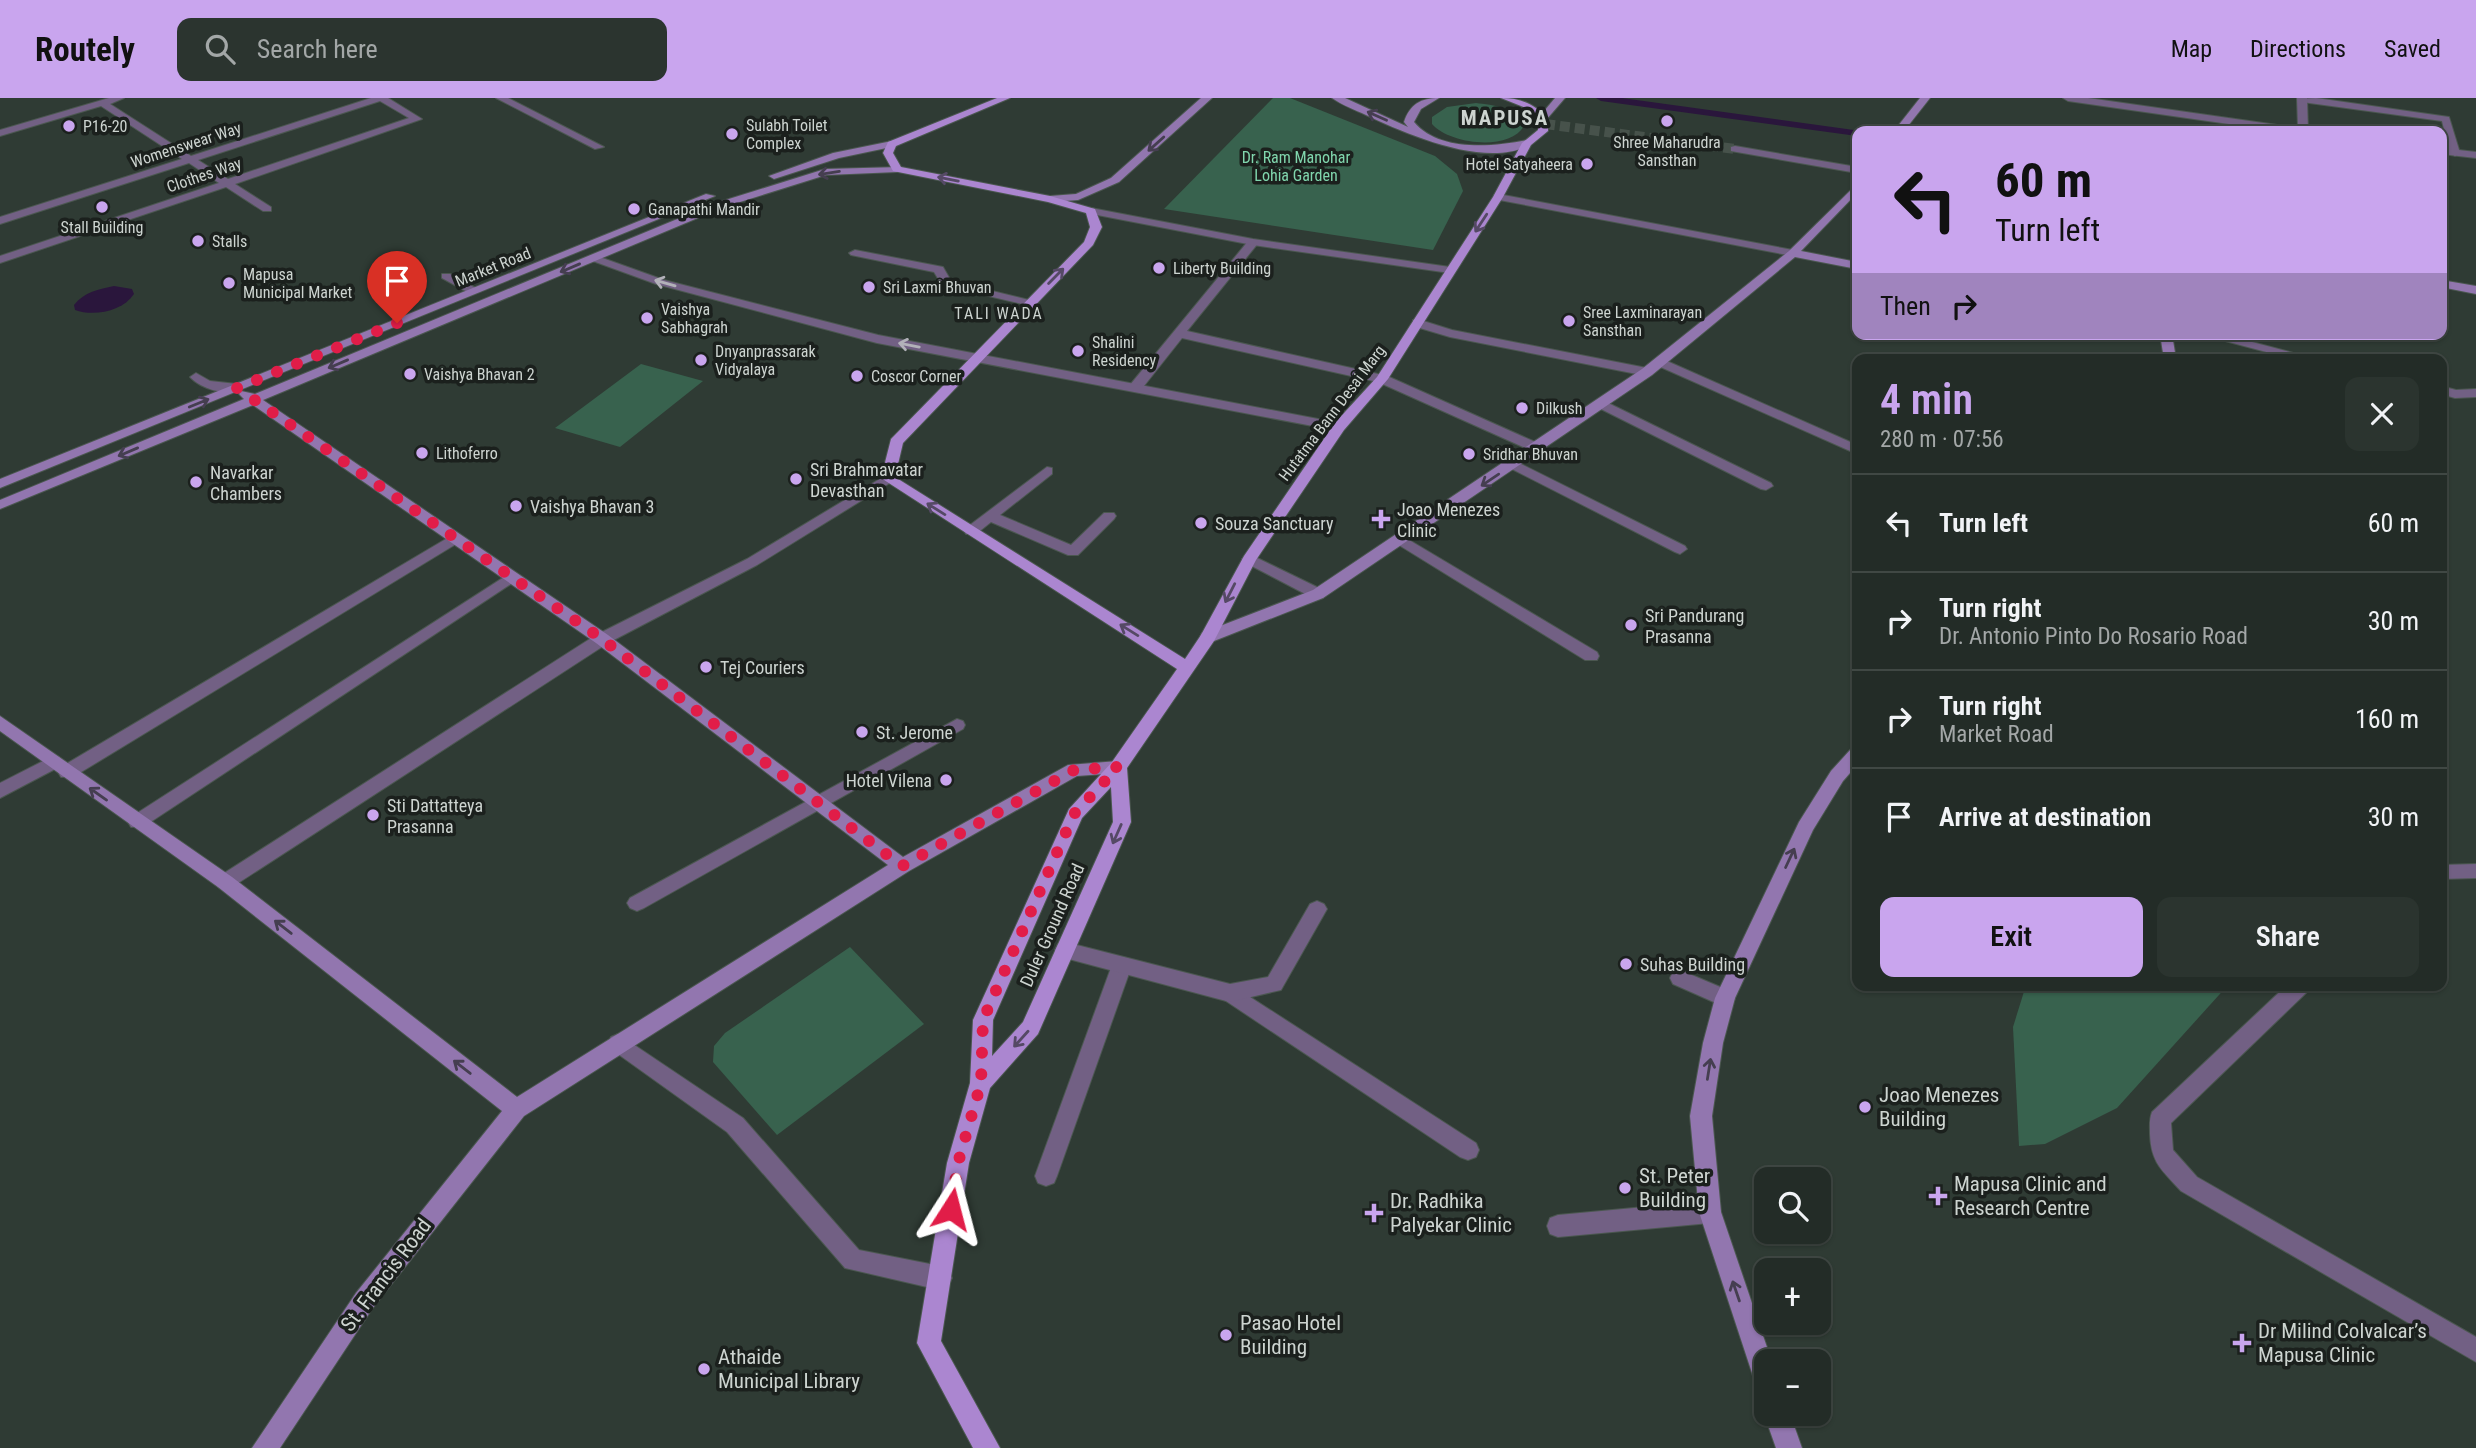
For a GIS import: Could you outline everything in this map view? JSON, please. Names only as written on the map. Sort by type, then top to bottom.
[{"type":"main road","name":"Market Road","points":[[892,144],[1005,98]]},
{"type":"main road","points":[[1506,98],[1529,106],[1543,118]]},
{"type":"main road","name":"Hutatma Bann Desai Marg","points":[[1186,667],[1208,637],[1248,558],[1339,427],[1382,379],[1498,197],[1527,143],[1543,131],[1543,118]]},
{"type":"main road","points":[[892,144],[888,153],[897,169],[1050,199],[1091,211],[1096,227],[1089,243],[896,442],[888,478],[1186,667]]},
{"type":"main road","name":"Duler Ground Road","points":[[985,1447],[929,1343],[958,1163],[981,1083],[983,1020],[1074,814],[1118,767],[1186,667]]},
{"type":"main road","name":"Duler Ground Road","points":[[981,1083],[1031,1028],[1122,822],[1118,767]]},
{"type":"street","points":[[0,133],[119,98]]},
{"type":"street","name":"Clothes Way","points":[[0,260],[417,119],[381,98]]},
{"type":"street","name":"Womenswear Way","points":[[0,221],[381,98]]},
{"type":"street","points":[[501,98],[599,147]]},
{"type":"street","points":[[1050,199],[1078,197],[1115,180],[1207,98]]},
{"type":"street","points":[[1337,98],[1436,142],[1461,149],[1489,150],[1527,143]]},
{"type":"street","points":[[1418,133],[1409,122],[1411,111],[1420,103],[1434,98]]},
{"type":"street","points":[[1543,118],[1560,98]]},
{"type":"street","points":[[2068,98],[2262,126]]},
{"type":"street","points":[[1902,126],[1919,99]]},
{"type":"street","points":[[2304,126],[2302,99],[2446,119],[2455,153]]},
{"type":"street","points":[[102,103],[267,209]]},
{"type":"street","name":"Market Road","points":[[0,484],[706,198],[837,155],[892,144]]},
{"type":"street","points":[[1735,149],[1852,169]]},
{"type":"street","points":[[2447,152],[2476,155]]},
{"type":"street","name":"Market Road","points":[[0,505],[720,205],[825,172],[897,169]]},
{"type":"street","points":[[1208,637],[1318,594],[1602,404],[1660,362],[1793,253],[1852,192]]},
{"type":"street","points":[[1498,197],[1852,265]]},
{"type":"street","points":[[1091,211],[1252,242],[1450,270]]},
{"type":"street","points":[[1135,388],[1178,332],[1215,292],[1252,242]]},
{"type":"street","points":[[855,253],[939,269],[946,283],[1031,302]]},
{"type":"street","points":[[594,258],[660,282],[808,322],[976,358],[1339,427]]},
{"type":"street","points":[[446,276],[475,291]]},
{"type":"street","points":[[2447,284],[2476,290]]},
{"type":"street","points":[[1417,323],[1450,333],[1647,372]]},
{"type":"street","points":[[1178,332],[1382,379],[1537,448]]},
{"type":"street","points":[[2230,340],[2289,354]]},
{"type":"street","points":[[1660,362],[1852,448]]},
{"type":"street","points":[[196,377],[206,384],[237,388],[602,639],[902,866]]},
{"type":"street","points":[[2447,392],[2476,393]]},
{"type":"street","points":[[1602,404],[1766,486]]},
{"type":"street","points":[[1513,464],[1680,549]]},
{"type":"street","points":[[971,531],[1047,471]]},
{"type":"street","points":[[225,882],[602,639],[752,562],[888,478]]},
{"type":"street","points":[[990,516],[1073,552],[1109,516]]},
{"type":"street","points":[[0,791],[60,767],[456,538]]},
{"type":"street","points":[[1399,539],[1591,656]]},
{"type":"street","points":[[1248,558],[1318,594]]},
{"type":"street","points":[[137,822],[512,578]]},
{"type":"street","points":[[0,722],[137,822],[225,882],[516,1109]]},
{"type":"street","points":[[637,903],[957,725]]},
{"type":"street","points":[[1756,1349],[1710,1212],[1701,1116],[1713,1043],[1725,998],[1805,827],[1852,759]]},
{"type":"street","name":"St. Francis Road","points":[[265,1448],[364,1301],[516,1109],[902,866],[1074,770],[1118,767]]},
{"type":"street","points":[[2447,872],[2476,871]]},
{"type":"street","points":[[1230,993],[1274,984],[1317,909]]},
{"type":"street","points":[[1065,950],[1230,993],[1468,1150]]},
{"type":"street","points":[[1046,1176],[1122,965]]},
{"type":"street","points":[[1680,978],[1725,998]]},
{"type":"street","points":[[2295,991],[2160,1119],[2162,1154],[2189,1184],[2476,1350]]},
{"type":"street","points":[[618,1044],[735,1125],[853,1260],[940,1278]]},
{"type":"street","points":[[1558,1226],[1710,1212]]},
{"type":"street","points":[[1781,1426],[1789,1448]]},
{"type":"green space","name":"Dr. Ram Manohar Lohia Garden","points":[[1273,98],[1290,98],[1435,156],[1457,174],[1463,191],[1433,250],[1164,209]]},
{"type":"green space","points":[[1476,103],[1511,111],[1524,126],[1506,139],[1479,142],[1451,136],[1432,124],[1432,117],[1447,107]]},
{"type":"green space","points":[[641,364],[703,381],[620,447],[555,428]]},
{"type":"green space","points":[[850,947],[924,1024],[777,1135],[713,1062],[714,1046],[725,1033]]},
{"type":"green space","points":[[2024,991],[2223,991],[2117,1108],[2045,1144],[2019,1146],[2013,1027]]},
{"type":"shaded area","points":[[114,286],[132,289],[134,294],[123,305],[107,311],[91,313],[75,310],[74,305],[82,297]]},
{"type":"waterway","points":[[1601,98],[1852,132]]},
{"type":"tunnel","points":[[1545,124],[1735,149]]},
{"type":"place","name":"Shree Maharudra Sansthan","points":[[1667,121]]},
{"type":"place","name":"P16-20","points":[[69,126]]},
{"type":"place","name":"Sulabh Toilet Complex","points":[[732,134]]},
{"type":"place","name":"Hotel Satyaheera","points":[[1587,164]]},
{"type":"place","name":"Stall Building","points":[[102,207]]},
{"type":"place","name":"Ganapathi Mandir","points":[[634,209]]},
{"type":"place","name":"Stalls","points":[[198,241]]},
{"type":"place","name":"Liberty Building","points":[[1159,268]]},
{"type":"place","name":"Mapusa Municipal Market","points":[[229,283]]},
{"type":"place","name":"Sri Laxmi Bhuvan","points":[[869,287]]},
{"type":"place","name":"Vaishya Sabhagrah","points":[[647,318]]},
{"type":"place","name":"Sree Laxminarayan Sansthan","points":[[1569,321]]},
{"type":"place","name":"Shalini Residency","points":[[1078,351]]},
{"type":"place","name":"Dnyanprassarak Vidyalaya","points":[[701,360]]},
{"type":"place","name":"Vaishya Bhavan 2","points":[[410,374]]},
{"type":"place","name":"Coscor Corner","points":[[857,376]]},
{"type":"place","name":"Dilkush","points":[[1522,408]]},
{"type":"place","name":"Lithoferro","points":[[422,453]]},
{"type":"place","name":"Sridhar Bhuvan","points":[[1469,454]]},
{"type":"place","name":"Sri Brahmavatar Devasthan","points":[[796,479]]},
{"type":"place","name":"Navarkar Chambers","points":[[196,482]]},
{"type":"place","name":"Vaishya Bhavan 3","points":[[516,506]]},
{"type":"place","name":"Joao Menezes Clinic","points":[[1381,519]]},
{"type":"place","name":"Souza Sanctuary","points":[[1201,523]]},
{"type":"place","name":"Sri Pandurang Prasanna","points":[[1631,625]]},
{"type":"place","name":"Tej Couriers","points":[[706,667]]},
{"type":"place","name":"St. Jerome","points":[[862,732]]},
{"type":"place","name":"Hotel Vilena","points":[[946,780]]},
{"type":"place","name":"Sti Dattatteya Prasanna","points":[[373,815]]},
{"type":"place","name":"Suhas Building","points":[[1626,964]]},
{"type":"place","name":"Joao Menezes Building","points":[[1865,1107]]},
{"type":"place","name":"St. Peter Building","points":[[1625,1188]]},
{"type":"place","name":"Mapusa Clinic and Research Centre","points":[[1938,1196]]},
{"type":"place","name":"Dr. Radhika Palyekar Clinic","points":[[1374,1213]]},
{"type":"place","name":"Pasao Hotel Building","points":[[1226,1335]]},
{"type":"place","name":"Dr Milind Colvalcar’s Mapusa Clinic","points":[[2242,1343]]},
{"type":"place","name":"Athaide Municipal Library","points":[[704,1369]]},
{"type":"district","name":"MAPUSA","points":[[1505,118]]},
{"type":"district","name":"TALI WADA","points":[[999,313]]},
{"type":"route","points":[[397,323],[237,388],[602,639],[902,866],[1074,770],[1118,767],[1074,814],[983,1020],[981,1083],[958,1163],[951,1209]]}]
